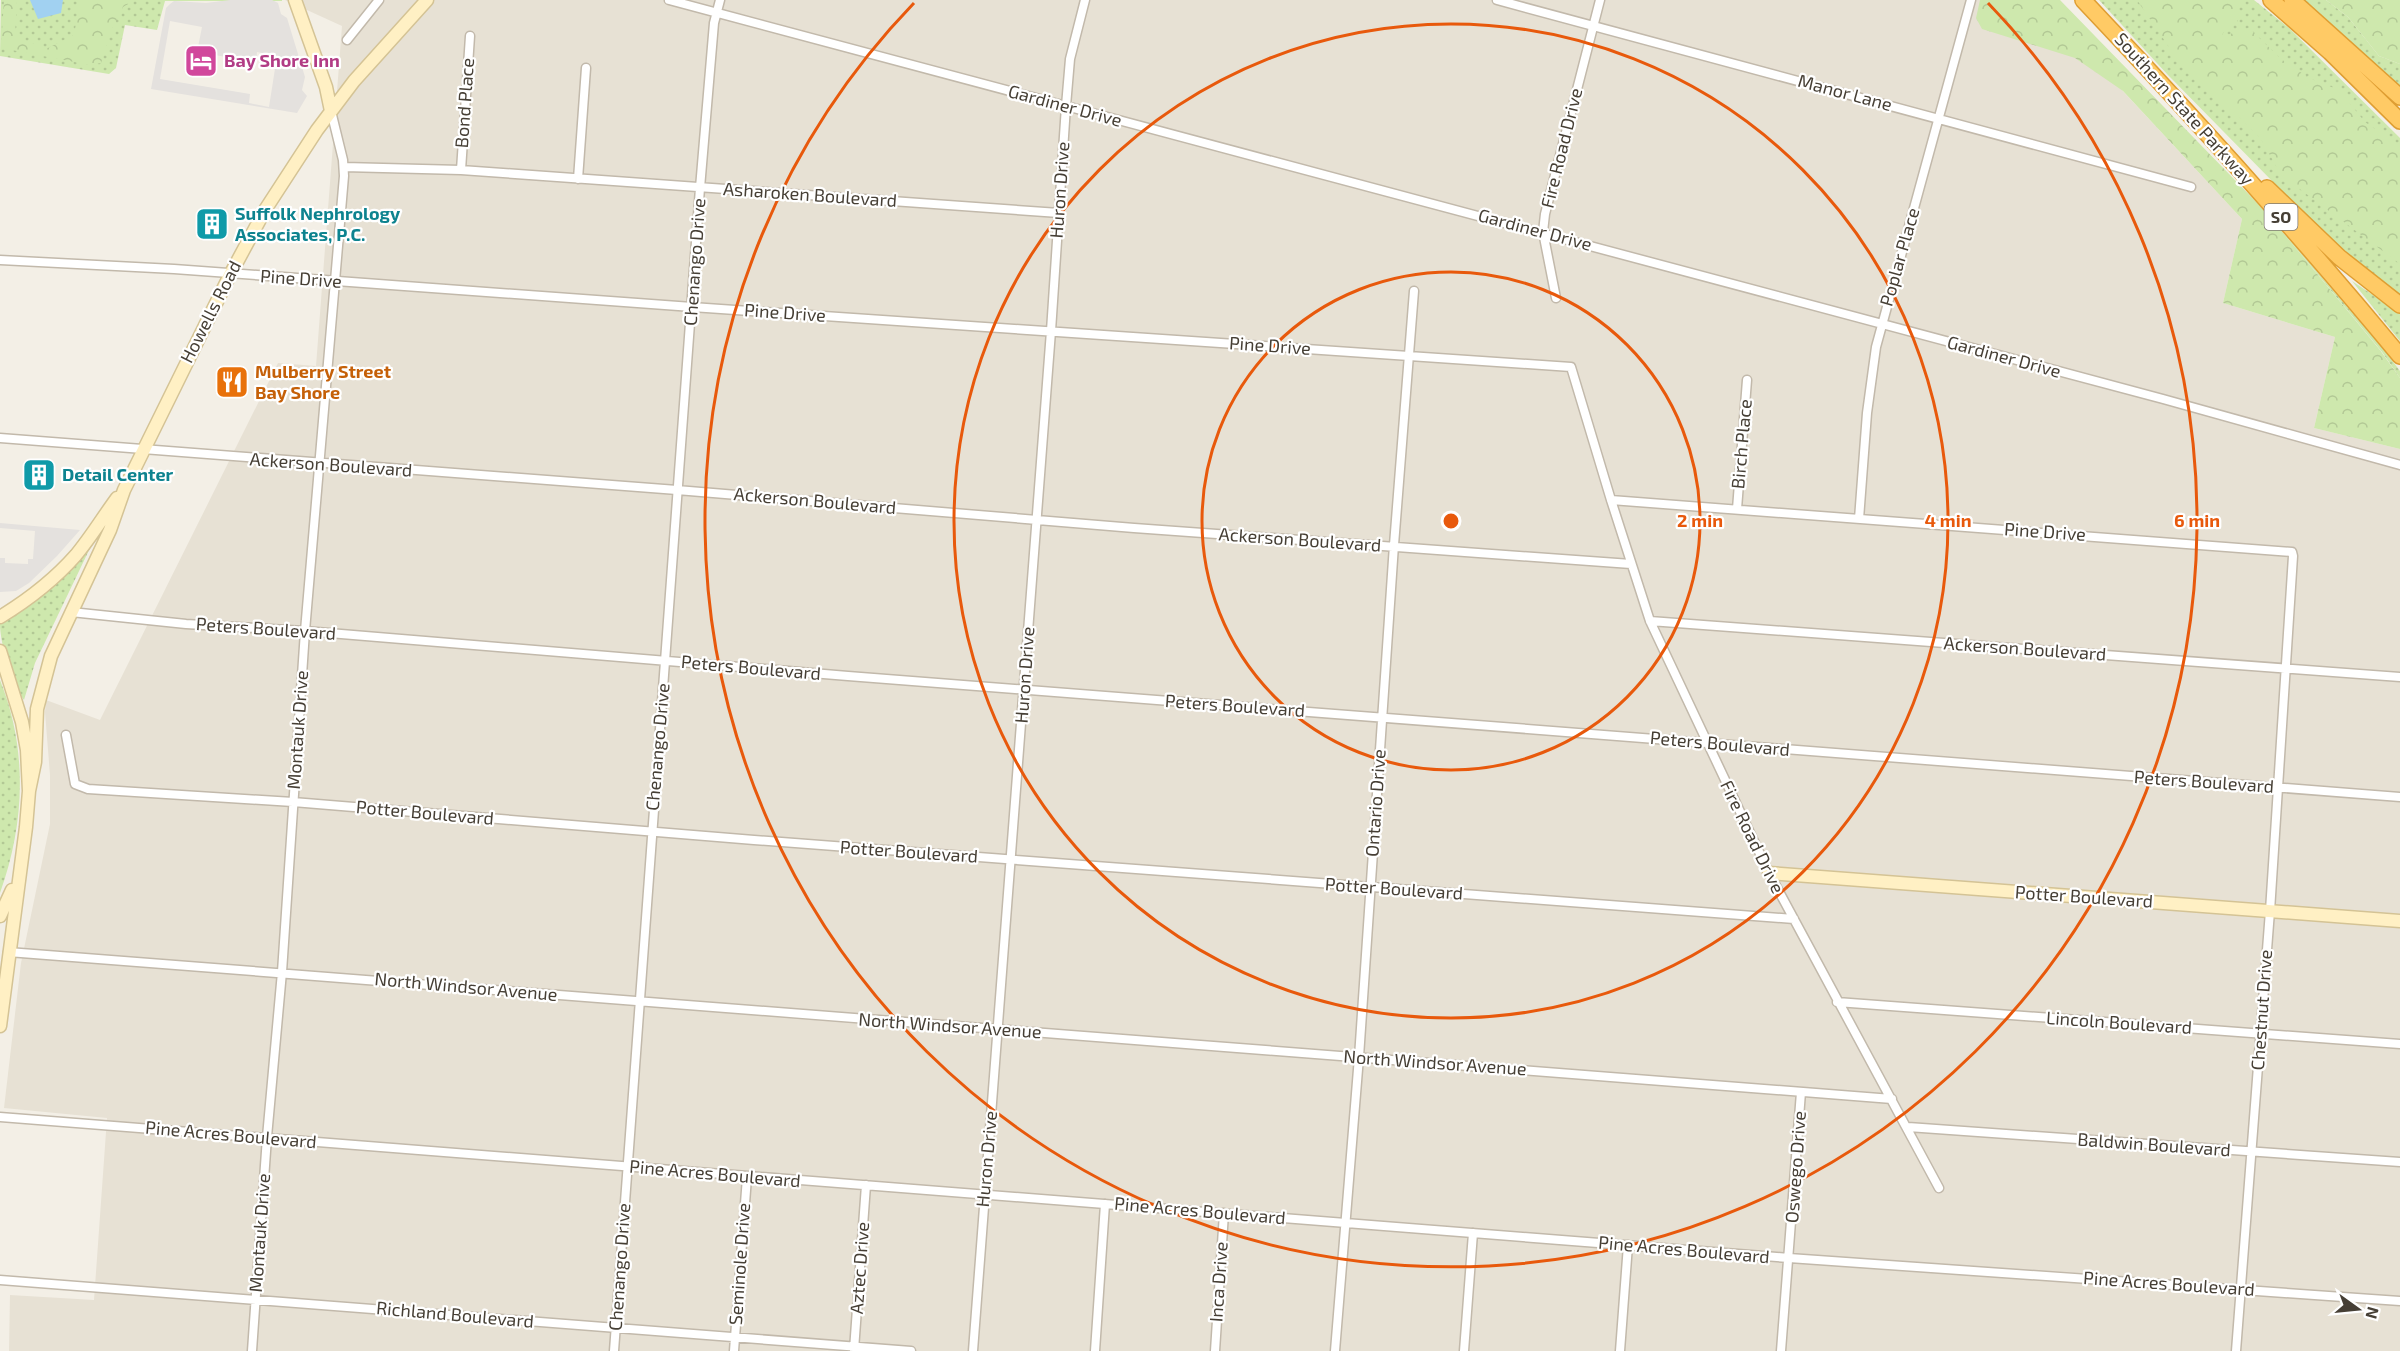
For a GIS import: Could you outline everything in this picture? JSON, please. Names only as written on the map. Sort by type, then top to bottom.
[{"type":"highway","name":"Southern State Parkway","points":[[2083,0],[2159,80],[2316,256],[2400,356]]},
{"type":"highway","points":[[2271,0],[2330,52],[2400,121]]},
{"type":"highway","points":[[2292,0],[2400,97]]},
{"type":"highway","points":[[2159,80],[2339,257],[2400,305]]},
{"type":"main road","points":[[295,0],[326,87],[331,111]]},
{"type":"main road","name":"Howells Road","points":[[29,791],[35,762],[35,726],[48,666],[110,530],[124,490],[230,274],[282,183],[331,111],[360,74],[427,0]]},
{"type":"main road","name":"Howells Road","points":[[0,617],[25,601],[64,567],[84,545],[124,490]]},
{"type":"main road","points":[[0,651],[4,673],[25,736],[29,791],[0,1026]]},
{"type":"main road","points":[[0,916],[20,867]]},
{"type":"main road","name":"Potter Boulevard","points":[[1769,873],[2400,921]]},
{"type":"street","points":[[347,40],[379,0]]},
{"type":"street","name":"Gardiner Drive","points":[[669,0],[1543,232],[2400,465]]},
{"type":"street","name":"Chenango Drive","points":[[614,1351],[700,188],[714,23],[720,0]]},
{"type":"street","name":"Huron Drive","points":[[973,1351],[983,1194],[1052,331],[1066,106],[1070,60],[1085,0]]},
{"type":"street","name":"Manor Lane","points":[[1497,0],[2191,187]]},
{"type":"street","name":"Fire Road Drive","points":[[1556,298],[1543,232],[1545,214],[1600,0]]},
{"type":"street","name":"Poplar Place","points":[[1858,519],[1867,413],[1881,325],[1971,0]]},
{"type":"street","name":"Bond Place","points":[[461,170],[470,36]]},
{"type":"street","points":[[578,179],[586,68]]},
{"type":"street","name":"Montauk Drive","points":[[252,1351],[267,1137],[282,972],[305,631],[344,167],[331,111]]},
{"type":"street","name":"Asharoken Boulevard","points":[[344,167],[461,170],[1059,213]]},
{"type":"street","name":"Pine Drive","points":[[0,260],[174,269],[1571,367]]},
{"type":"street","name":"Ontario Drive","points":[[1335,1351],[1359,1057],[1414,291]]},
{"type":"street","name":"Fire Road Drive","points":[[1571,367],[1650,621],[1769,873],[1939,1188]]},
{"type":"street","name":"Birch Place","points":[[1737,509],[1748,380]]},
{"type":"street","name":"Ackerson Boulevard","points":[[0,438],[1288,540],[1394,545],[1631,564]]},
{"type":"street","name":"Pine Drive","points":[[1611,500],[2290,552],[2293,556],[2286,668]]},
{"type":"street","name":"Peters Boulevard","points":[[71,612],[186,624],[305,631],[1024,690],[2400,797]]},
{"type":"street","name":"Ackerson Boulevard","points":[[1650,621],[2400,677]]},
{"type":"street","name":"Chestnut Drive","points":[[2236,1351],[2286,668]]},
{"type":"street","name":"Potter Boulevard","points":[[66,735],[75,784],[88,789],[293,802],[1794,919]]},
{"type":"street","name":"North Windsor Avenue","points":[[8,952],[1892,1099]]},
{"type":"street","name":"Lincoln Boulevard","points":[[1837,1002],[2400,1044]]},
{"type":"street","name":"Oswego Drive","points":[[1781,1351],[1801,1092]]},
{"type":"street","name":"Pine Acres Boulevard","points":[[0,1117],[1789,1258],[2400,1302]]},
{"type":"street","name":"Baldwin Boulevard","points":[[1908,1128],[2400,1162]]},
{"type":"street","name":"Seminole Drive","points":[[734,1351],[747,1177]]},
{"type":"street","name":"Aztec Drive","points":[[854,1349],[866,1185]]},
{"type":"street","points":[[1095,1351],[1105,1204]]},
{"type":"street","name":"Inca Drive","points":[[1215,1351],[1224,1213]]},
{"type":"street","points":[[1464,1351],[1473,1233]]},
{"type":"street","points":[[1620,1351],[1628,1245]]},
{"type":"street","name":"Richland Boulevard","points":[[0,1280],[735,1337],[854,1349],[911,1351]]},
{"type":"shaded area","points":[[230,0],[272,0],[278,3],[281,14],[287,18],[305,77],[302,90],[307,96],[297,113],[151,89],[166,8],[174,1],[206,3]],"holes":[[[170,21],[202,27],[197,52],[256,62],[257,52],[277,56],[269,107],[249,103],[250,94],[160,79]]]},
{"type":"shaded area","points":[[285,0],[2038,0],[2242,219],[2223,303],[2335,337],[2314,428],[2400,449],[2400,1351],[9,1351],[10,1295],[94,1300],[107,1118],[4,1108],[21,963],[50,824],[46,700],[100,720],[278,363],[316,366],[342,26]]},
{"type":"shaded area","points":[[0,523],[80,530],[29,583],[16,591],[0,592],[0,558],[5,558],[5,563],[28,564],[28,559],[33,559],[35,531],[0,528]]},
{"type":"green space","points":[[1,0],[282,1],[165,1],[157,30],[125,25],[116,68],[109,74],[0,56]]},
{"type":"green space","points":[[4,0],[17,0],[15,34],[25,41],[48,48],[74,35],[80,0],[135,0],[123,7],[112,29],[101,63],[90,65],[1,48]]},
{"type":"green space","points":[[1980,0],[2060,0],[2266,212],[2380,350],[2400,378],[2400,449],[2314,428],[2335,337],[2223,303],[2242,219],[2123,91],[2075,58],[1982,29],[1976,18]]},
{"type":"green space","points":[[2099,0],[2254,0],[2289,28],[2400,138],[2400,296],[2330,240],[2167,74]]},
{"type":"green space","points":[[2137,0],[2237,0],[2238,21],[2226,28],[2221,37],[2249,28],[2281,59],[2309,78],[2339,90],[2365,122],[2400,146],[2400,264],[2281,175],[2261,139],[2173,53]]},
{"type":"green space","points":[[2302,0],[2326,0],[2348,17],[2379,56],[2400,64],[2400,87]]},
{"type":"green space","points":[[2326,0],[2400,0],[2400,64],[2379,56],[2348,17]]},
{"type":"green space","points":[[2266,212],[2385,351],[2400,371],[2400,378],[2382,352]]},
{"type":"green space","points":[[2352,281],[2400,313],[2400,341]]},
{"type":"green space","points":[[91,546],[35,663],[24,700],[8,664],[0,624],[49,590]]},
{"type":"green space","points":[[0,680],[15,733],[20,786],[14,840],[0,893]]},
{"type":"water","points":[[30,0],[63,0],[61,13],[38,19]]},
{"type":"place","name":"Bay Shore Inn","points":[[201,61]]},
{"type":"place","name":"Suffolk Nephrology Associates, P.C.","points":[[212,224]]},
{"type":"place","name":"Mulberry Street Bay Shore","points":[[232,382]]},
{"type":"place","name":"Detail Center","points":[[39,475]]}]
